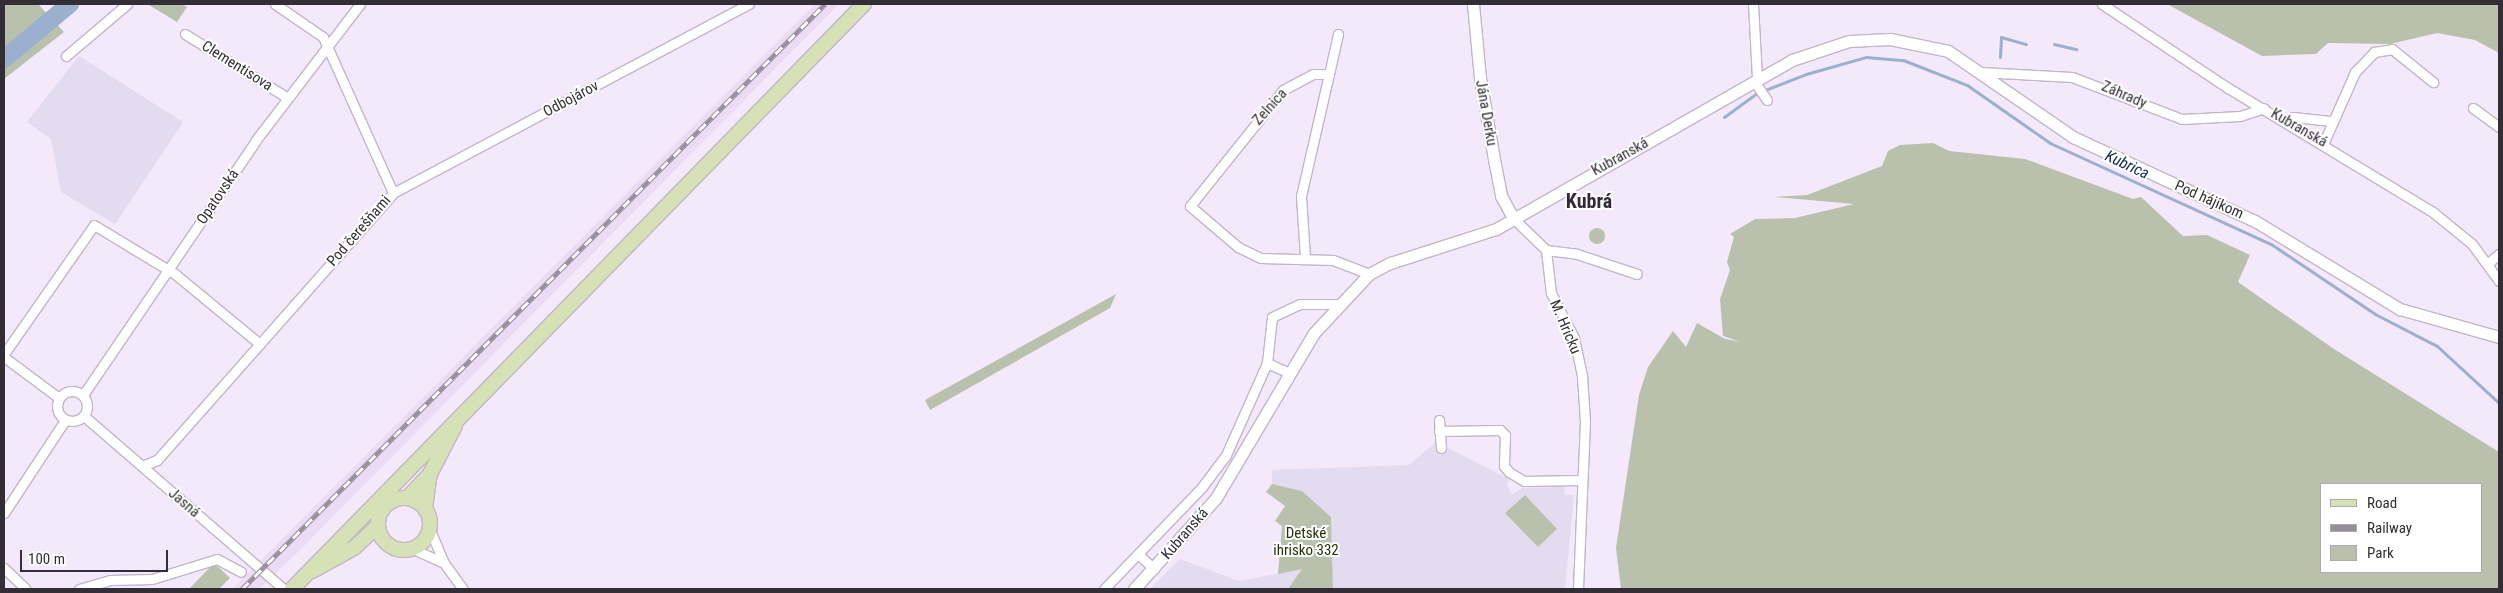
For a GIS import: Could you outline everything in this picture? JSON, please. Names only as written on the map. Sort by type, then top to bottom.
[{"type":"main road","points":[[291,588],[307,574],[864,4]]},
{"type":"main road","points":[[307,574],[354,548],[378,526],[386,506],[407,498],[430,474],[471,406]]},
{"type":"main road","points":[[354,548],[387,544],[413,549],[430,530],[425,508],[430,474]]},
{"type":"main road","points":[[407,498],[425,508]]},
{"type":"main road","points":[[378,526],[387,544]]},
{"type":"street","points":[[66,56],[127,4]]},
{"type":"street","name":"Pod čerešňami","points":[[142,466],[157,460],[393,193],[326,48],[323,37],[276,4]]},
{"type":"street","name":"Opatovská","points":[[83,395],[288,98],[360,4]]},
{"type":"street","name":"Odbojárov","points":[[393,193],[749,4]]},
{"type":"street","name":"Jána Derku","points":[[1473,4],[1480,78],[1494,159],[1501,196],[1513,218]]},
{"type":"street","points":[[1753,4],[1756,82],[1764,98]]},
{"type":"street","name":"Kubranská","points":[[2102,4],[2264,108],[2324,142],[2434,213],[2472,244],[2499,280]]},
{"type":"street","name":"Clementisova","points":[[185,34],[288,98]]},
{"type":"street","points":[[1305,258],[1301,196],[1338,34]]},
{"type":"street","name":"Pod hájikom","points":[[1756,82],[1824,47],[1870,39],[1934,45],[1982,72],[2087,145],[2255,221],[2400,309],[2499,336]]},
{"type":"street","points":[[2324,142],[2330,121],[2363,60],[2380,50],[2392,49],[2433,82]]},
{"type":"street","name":"Záhrady","points":[[1982,72],[2072,77],[2182,119],[2240,116],[2264,108]]},
{"type":"street","name":"Zelnica","points":[[1329,74],[1313,74],[1283,90],[1190,206],[1238,247],[1261,258],[1305,258],[1350,264],[1369,274]]},
{"type":"street","name":"Kubranská","points":[[1134,589],[1216,498],[1262,423],[1289,373],[1336,304],[1369,274],[1396,261],[1482,234],[1756,82]]},
{"type":"street","points":[[2473,108],[2499,127]]},
{"type":"street","points":[[2288,121],[2293,118],[2330,121]]},
{"type":"street","points":[[1513,218],[1546,250],[1577,254],[1637,274]]},
{"type":"street","points":[[59,398],[4,356],[94,225],[170,270],[260,344]]},
{"type":"street","name":"M. Hricku","points":[[1546,250],[1551,292],[1574,338],[1582,377],[1578,589]]},
{"type":"street","points":[[2487,264],[2499,254]]},
{"type":"street","name":"Kubranská","points":[[1104,589],[1202,487],[1226,455],[1246,415],[1267,363],[1269,322],[1276,313],[1300,304],[1336,304]]},
{"type":"street","points":[[1267,363],[1289,373]]},
{"type":"street","points":[[4,513],[65,420],[84,416],[88,408],[83,395],[70,391],[59,398]]},
{"type":"street","points":[[59,398],[58,413],[65,420]]},
{"type":"street","points":[[1246,415],[1262,423]]},
{"type":"street","name":"Jasná","points":[[84,416],[291,588]]},
{"type":"street","points":[[1438,420],[1441,448]]},
{"type":"street","points":[[1439,431],[1500,430],[1505,435],[1504,466],[1524,481],[1581,480]]},
{"type":"street","name":"Kubranská","points":[[1202,487],[1216,498]]},
{"type":"street","points":[[430,530],[444,563],[463,589]]},
{"type":"street","points":[[413,549],[444,563]]},
{"type":"street","name":"Kubranská","points":[[1138,554],[1154,569]]},
{"type":"street","points":[[79,589],[110,580],[152,579],[217,559],[241,572]]},
{"type":"street","points":[[4,568],[26,589]]},
{"type":"shaded area","points":[[815,4],[839,4],[298,552],[259,589],[232,589]]},
{"type":"shaded area","points":[[79,56],[183,122],[115,224],[61,192],[51,139],[27,122]]},
{"type":"shaded area","points":[[1436,442],[1509,479],[1507,486],[1512,494],[1522,488],[1565,487],[1564,494],[1574,495],[1565,589],[1150,589],[1180,559],[1239,581],[1333,563],[1331,517],[1302,491],[1272,484],[1272,470],[1409,465]]},
{"type":"green space","points":[[4,4],[38,4],[64,32],[4,79]]},
{"type":"green space","points":[[182,4],[187,7],[177,22],[149,5]]},
{"type":"green space","points":[[2167,4],[2499,4],[2499,53],[2475,40],[2437,33],[2390,44],[2328,43],[2316,54],[2262,56]]},
{"type":"green space","points":[[1933,143],[1949,151],[2025,159],[2133,199],[2141,197],[2183,236],[2207,235],[2250,255],[2238,282],[2334,349],[2499,452],[2499,589],[1621,589],[1616,548],[1639,395],[1648,367],[1673,331],[1686,347],[1697,323],[1725,339],[1741,342],[1723,336],[1720,299],[1730,270],[1727,262],[1734,237],[1730,234],[1755,219],[1795,218],[1854,204],[1774,197],[1807,195],[1882,166],[1888,151],[1900,145]]},
{"type":"green space","points":[[1594,228],[1600,228],[1605,233],[1603,242],[1594,244],[1589,239],[1589,233]]},
{"type":"green space","points":[[1116,294],[1110,308],[930,410],[925,400]]},
{"type":"green space","name":"Detské ihrisko 332","points":[[1272,484],[1302,491],[1331,517],[1333,589],[1288,589],[1302,569],[1278,574],[1282,526],[1275,521],[1285,506],[1266,492]]},
{"type":"green space","points":[[1525,495],[1557,529],[1538,547],[1505,513]]},
{"type":"green space","points":[[214,563],[230,578],[219,589],[189,589]]},
{"type":"waterway","points":[[4,59],[70,4]]},
{"type":"waterway","points":[[2000,57],[2001,37],[2026,44]]},
{"type":"waterway","points":[[2054,44],[2076,49]]},
{"type":"waterway","name":"Kubrica","points":[[1724,117],[1757,93],[1806,74],[1866,57],[1903,60],[1967,85],[2050,143],[2271,244],[2375,314],[2437,346],[2499,403]]},
{"type":"railway","points":[[242,589],[825,4]]},
{"type":"district","name":"Kubrá","points":[[1589,201]]}]
